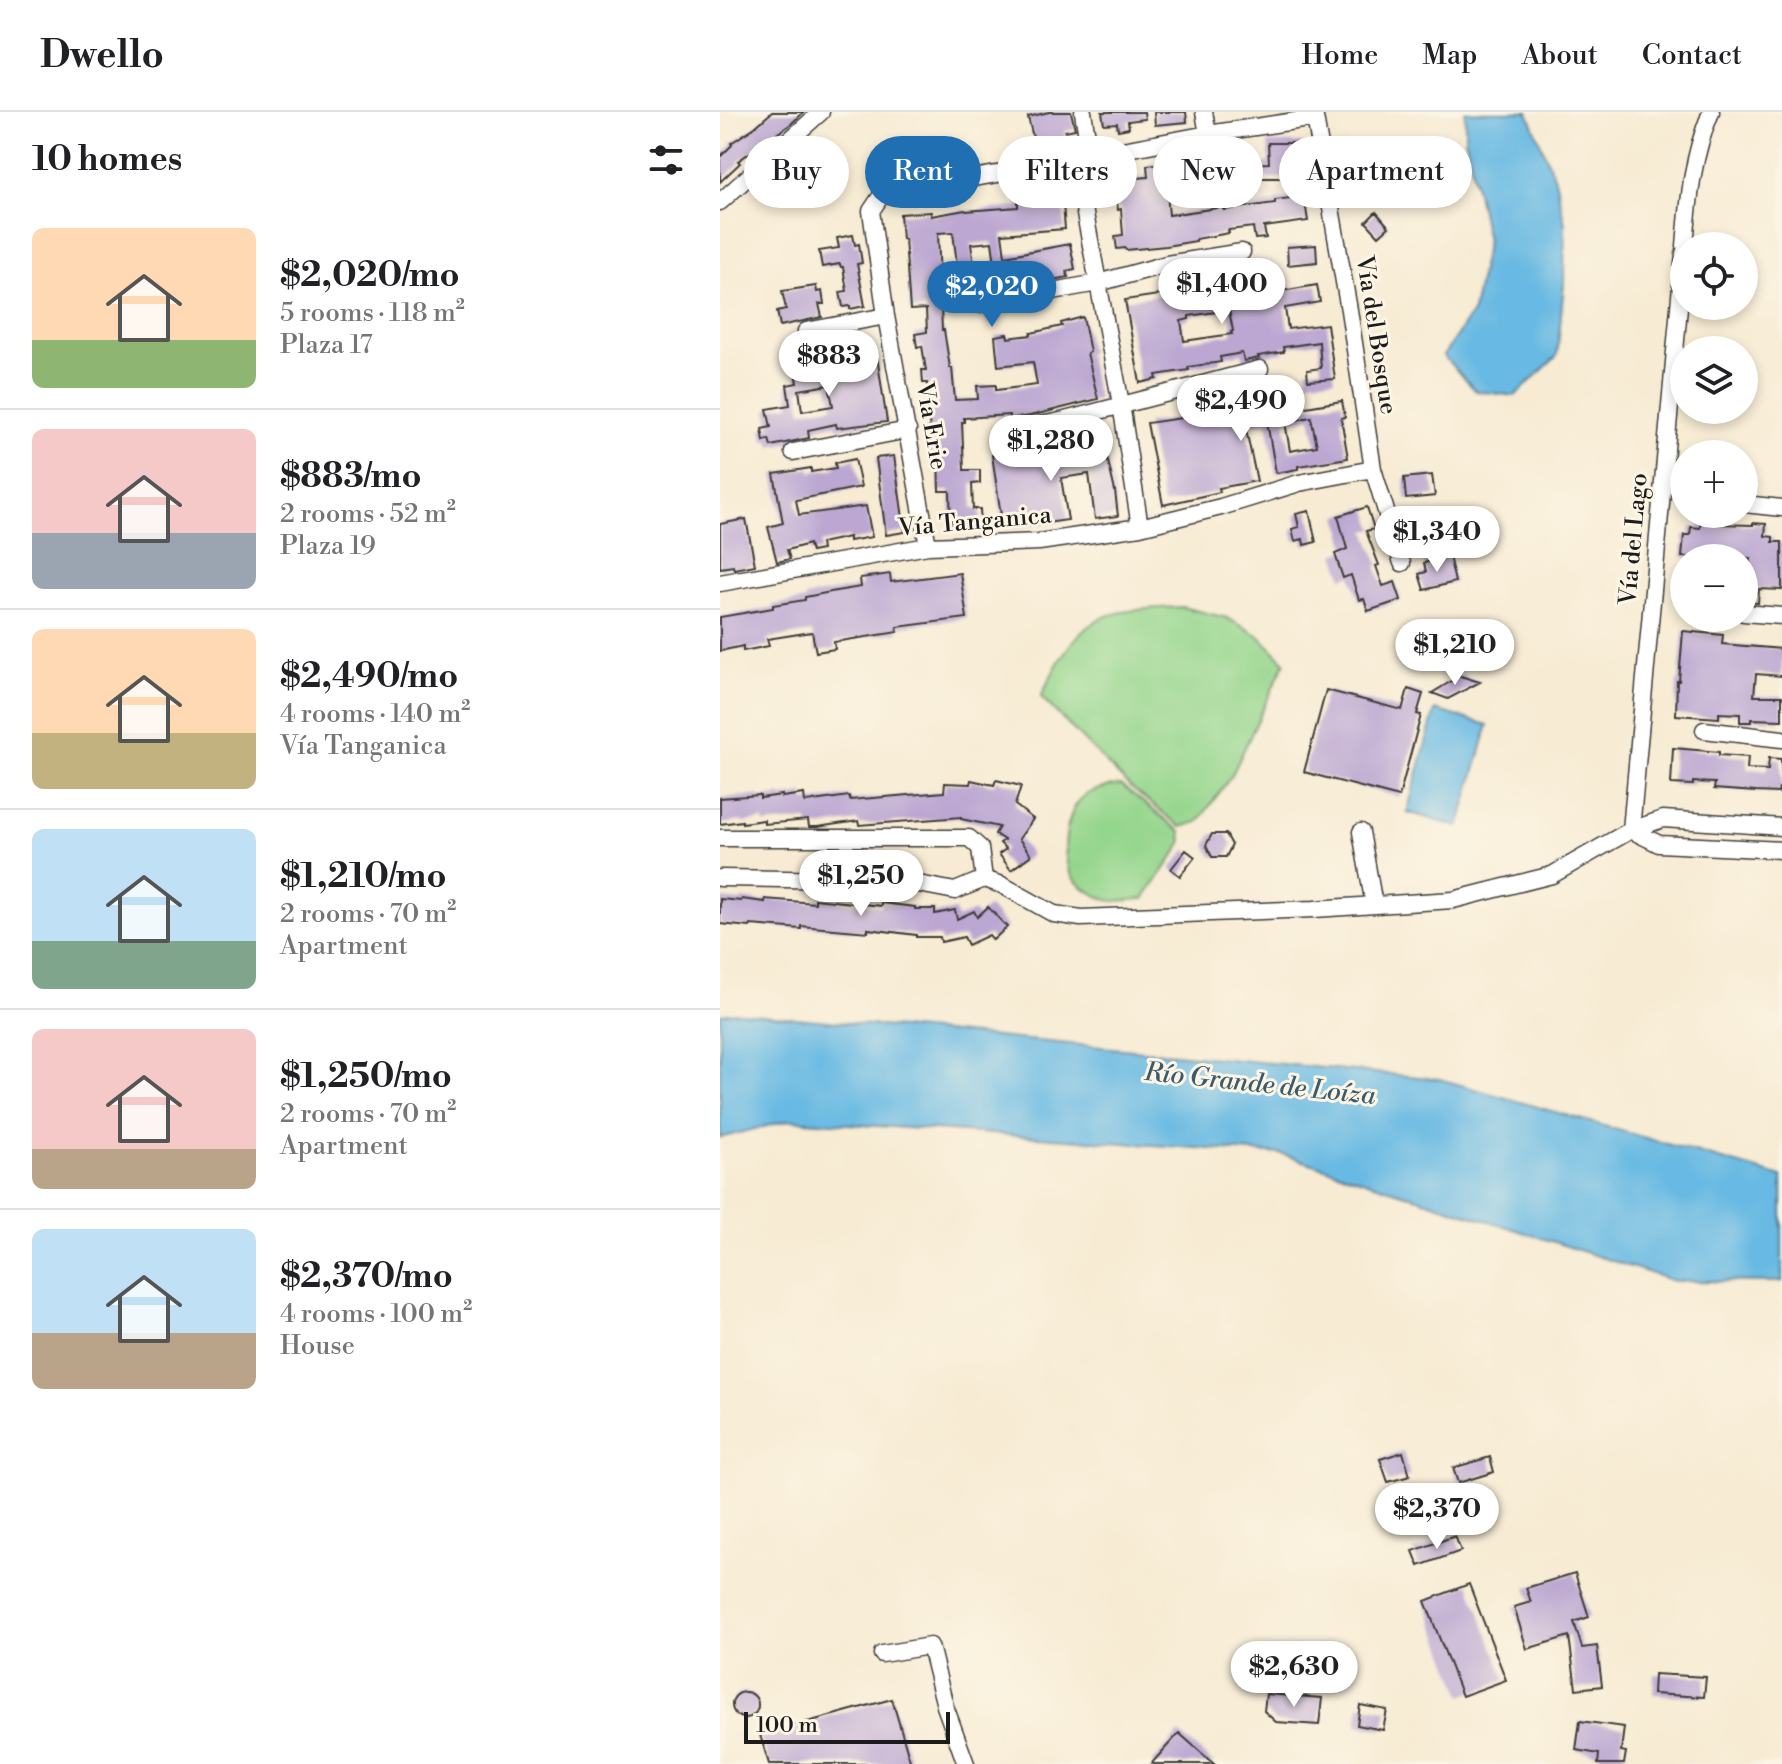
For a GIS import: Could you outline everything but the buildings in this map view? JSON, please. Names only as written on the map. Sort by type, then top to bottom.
[{"type":"street","points":[[720,202],[821,112]]},
{"type":"street","points":[[1082,136],[1083,112]]},
{"type":"street","points":[[1204,112],[1208,134]]},
{"type":"street","points":[[1686,232],[1691,179],[1700,137],[1711,112]]},
{"type":"street","name":"Vía Erie","points":[[1137,148],[1315,115]]},
{"type":"street","name":"Vía del Bosque","points":[[1315,115],[1373,469],[1402,563]]},
{"type":"street","name":"Vía Erie","points":[[928,546],[886,316],[871,211],[883,193],[997,173]]},
{"type":"street","points":[[1088,208],[1098,283],[1140,527]]},
{"type":"street","points":[[979,304],[1098,283],[1167,264],[1242,252]]},
{"type":"street","points":[[806,331],[886,316]]},
{"type":"street","name":"Vía del Lago","points":[[1631,830],[1678,320]]},
{"type":"street","points":[[1011,431],[1260,369]]},
{"type":"street","points":[[793,452],[908,430]]},
{"type":"street","name":"Vía Tanganica","points":[[720,583],[928,546],[1039,542],[1140,527],[1299,483],[1373,469]]},
{"type":"street","points":[[1758,505],[1782,508]]},
{"type":"street","points":[[1758,614],[1782,616]]},
{"type":"street","points":[[1704,730],[1782,739]]},
{"type":"street","points":[[720,878],[903,881],[955,891],[984,879],[1002,885],[1054,914],[1081,918],[1374,905],[1453,900],[1552,875],[1631,830],[1663,819],[1782,827]]},
{"type":"street","points":[[1631,830],[1659,844],[1782,850]]},
{"type":"street","points":[[1361,832],[1374,905]]},
{"type":"street","points":[[720,838],[969,838],[980,848],[984,879]]},
{"type":"street","points":[[882,1654],[930,1646],[945,1706],[966,1764]]},
{"type":"green space","points":[[1182,607],[1227,618],[1258,635],[1285,662],[1232,775],[1198,822],[1181,827],[1130,787],[1041,697],[1070,645],[1096,621],[1125,612]]},
{"type":"green space","points":[[1121,785],[1181,832],[1182,844],[1144,899],[1113,901],[1098,896],[1075,880],[1067,862],[1067,827],[1075,807],[1089,793]]},
{"type":"water","points":[[1465,112],[1528,112],[1555,179],[1565,224],[1564,284],[1557,356],[1515,396],[1476,391],[1443,356],[1473,311],[1487,240],[1472,170],[1472,136],[1465,136]]},
{"type":"water","points":[[1435,710],[1488,725],[1459,827],[1407,812]]},
{"type":"water","name":"Río Grande de Loíza","points":[[733,1012],[1440,1079],[1782,1177],[1782,1282],[1674,1281],[1282,1154],[790,1120],[720,1138],[720,1014]]}]
